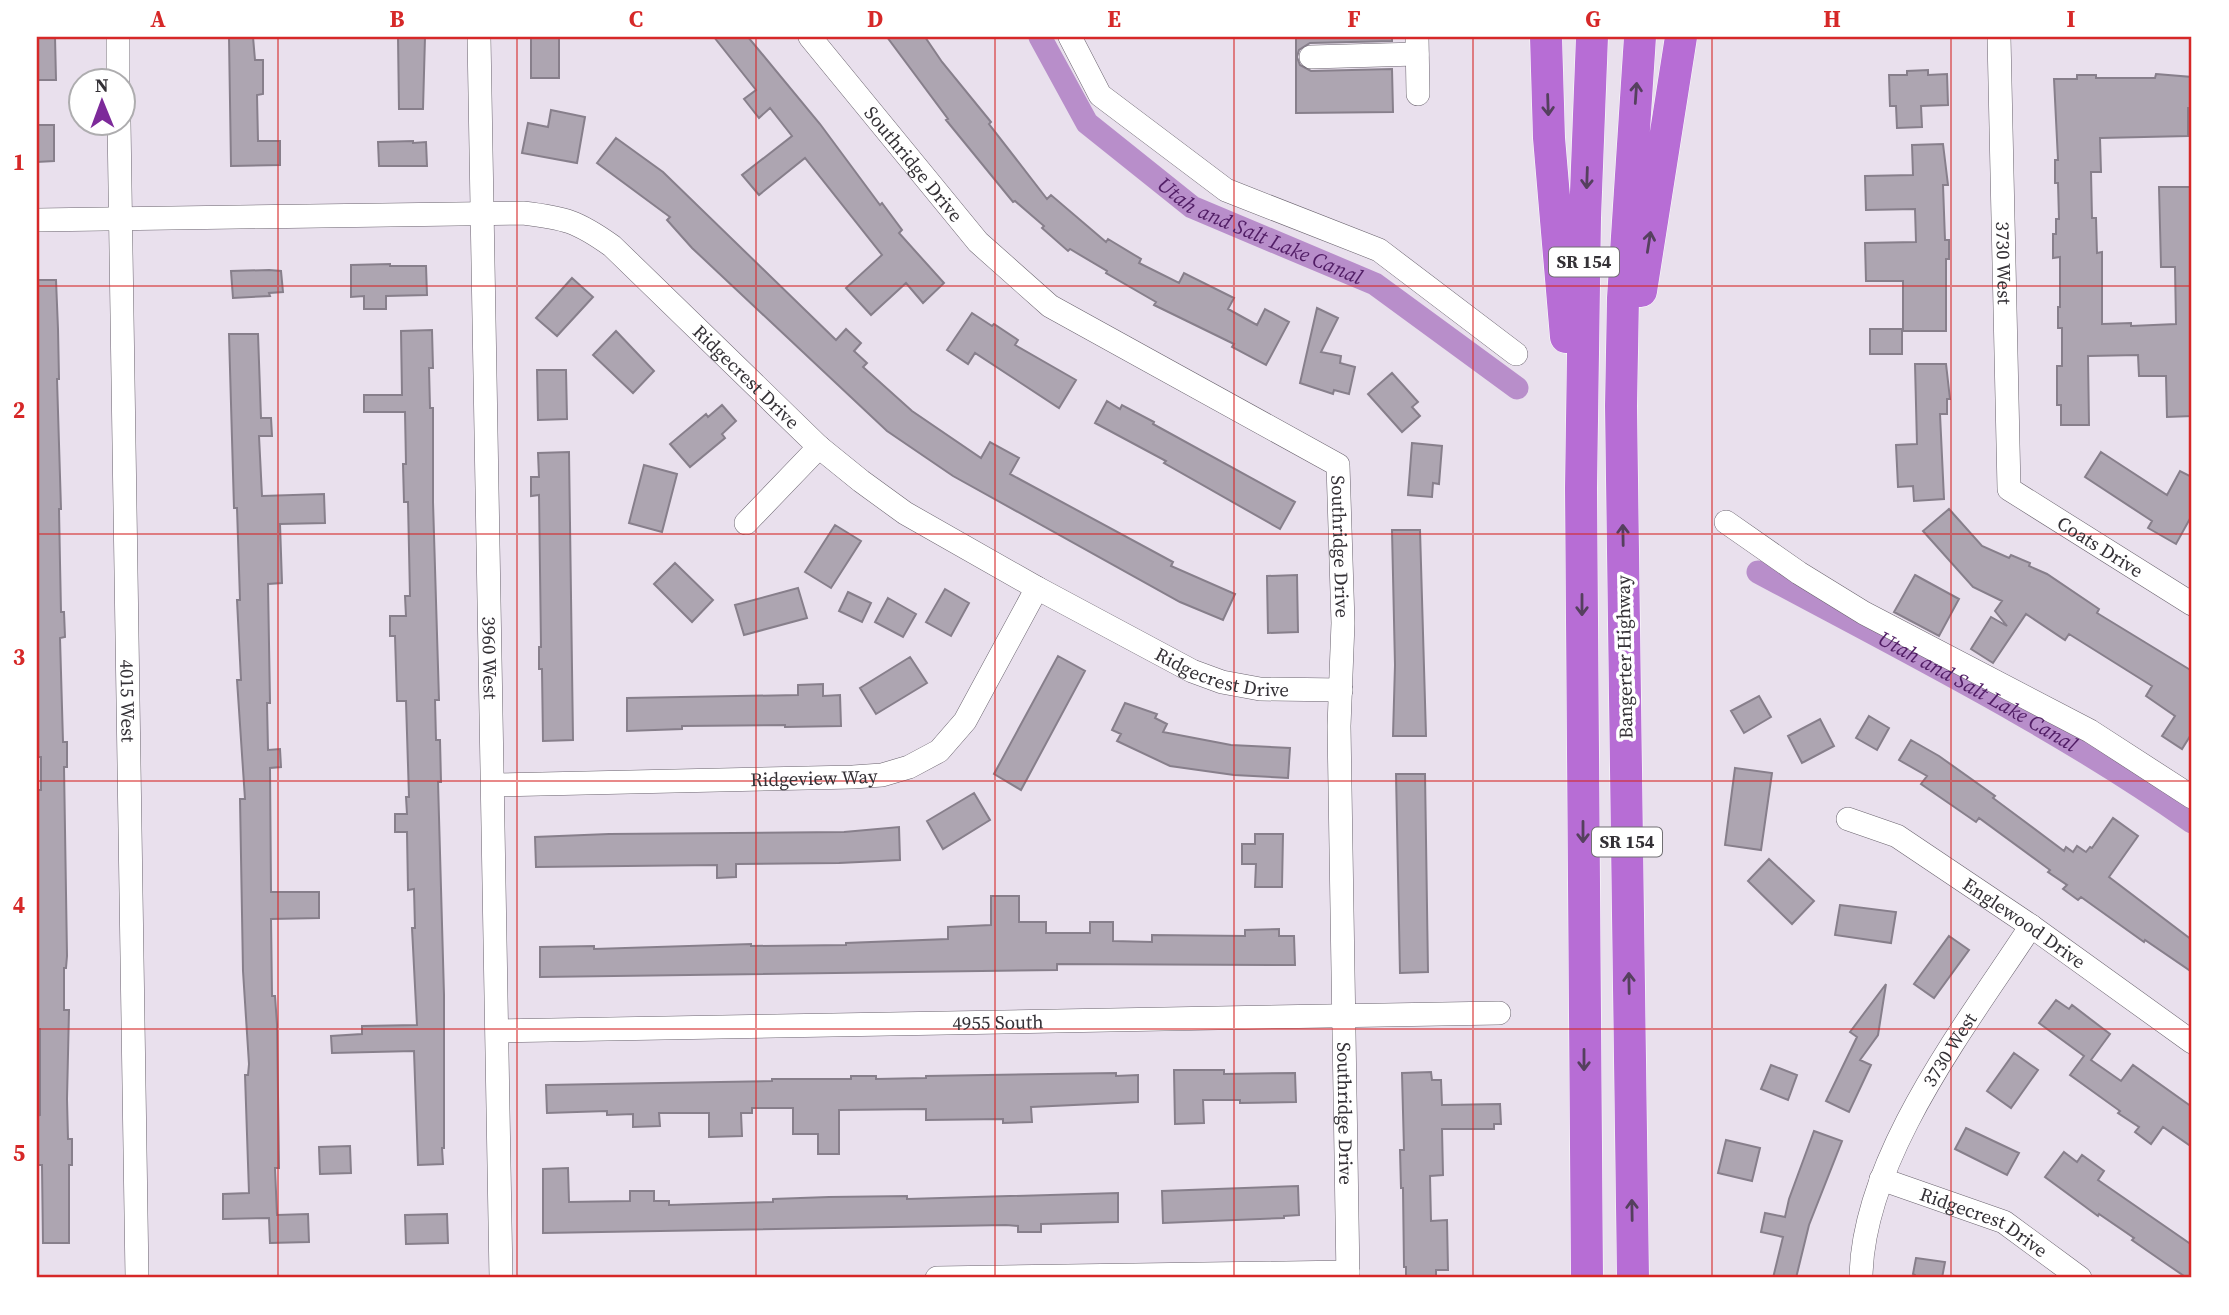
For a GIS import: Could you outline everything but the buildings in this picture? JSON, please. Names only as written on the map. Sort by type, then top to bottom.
[{"type":"highway","points":[[1546,37],[1555,224],[1581,488]]},
{"type":"highway","name":"SR 154","points":[[1587,1278],[1581,488],[1585,218],[1592,37]]},
{"type":"highway","name":"Bangerter Highway","points":[[1633,1278],[1621,406],[1623,298],[1640,37]]},
{"type":"highway","points":[[1621,406],[1681,37]]},
{"type":"street","points":[[118,37],[118,66]]},
{"type":"street","name":"3960 West","points":[[479,37],[501,1278]]},
{"type":"street","name":"Southridge Drive","points":[[810,37],[978,242],[1050,306],[1338,465],[1343,623],[1339,726],[1348,1275]]},
{"type":"street","points":[[1070,37],[1100,95],[1226,190],[1379,250],[1516,354]]},
{"type":"street","name":"3730 West","points":[[1999,37],[2009,489]]},
{"type":"street","points":[[1311,57],[1417,46],[1418,94]]},
{"type":"street","name":"4015 West","points":[[119,136],[137,1278]]},
{"type":"street","name":"Ridgecrest Drive","points":[[37,220],[523,213],[561,218],[588,229],[612,246],[819,447],[905,513],[1192,671],[1222,682],[1260,689],[1340,690]]},
{"type":"street","points":[[746,523],[819,447]]},
{"type":"street","name":"Coats Drive","points":[[2009,489],[2192,604]]},
{"type":"street","points":[[1726,522],[1799,573],[1864,612],[2090,732],[2192,797]]},
{"type":"street","name":"Ridgeview Way","points":[[494,785],[853,777],[883,775],[909,767],[939,751],[965,721],[1037,588]]},
{"type":"street","name":"Englewood Drive","points":[[1848,819],[1897,836],[2031,926],[2192,1042]]},
{"type":"street","name":"3730 West","points":[[1861,1278],[1868,1222],[1881,1179],[1923,1090],[2031,926]]},
{"type":"street","name":"4955 South","points":[[498,1031],[1499,1013]]},
{"type":"street","name":"Ridgecrest Drive","points":[[1881,1179],[2004,1222],[2080,1278]]},
{"type":"street","points":[[937,1278],[1348,1275]]},
{"type":"waterway","name":"Utah and Salt Lake Canal","points":[[1040,37],[1087,123],[1192,207],[1375,284],[1517,388]]},
{"type":"waterway","name":"Utah and Salt Lake Canal","points":[[1758,572],[2033,722],[2192,822]]}]
